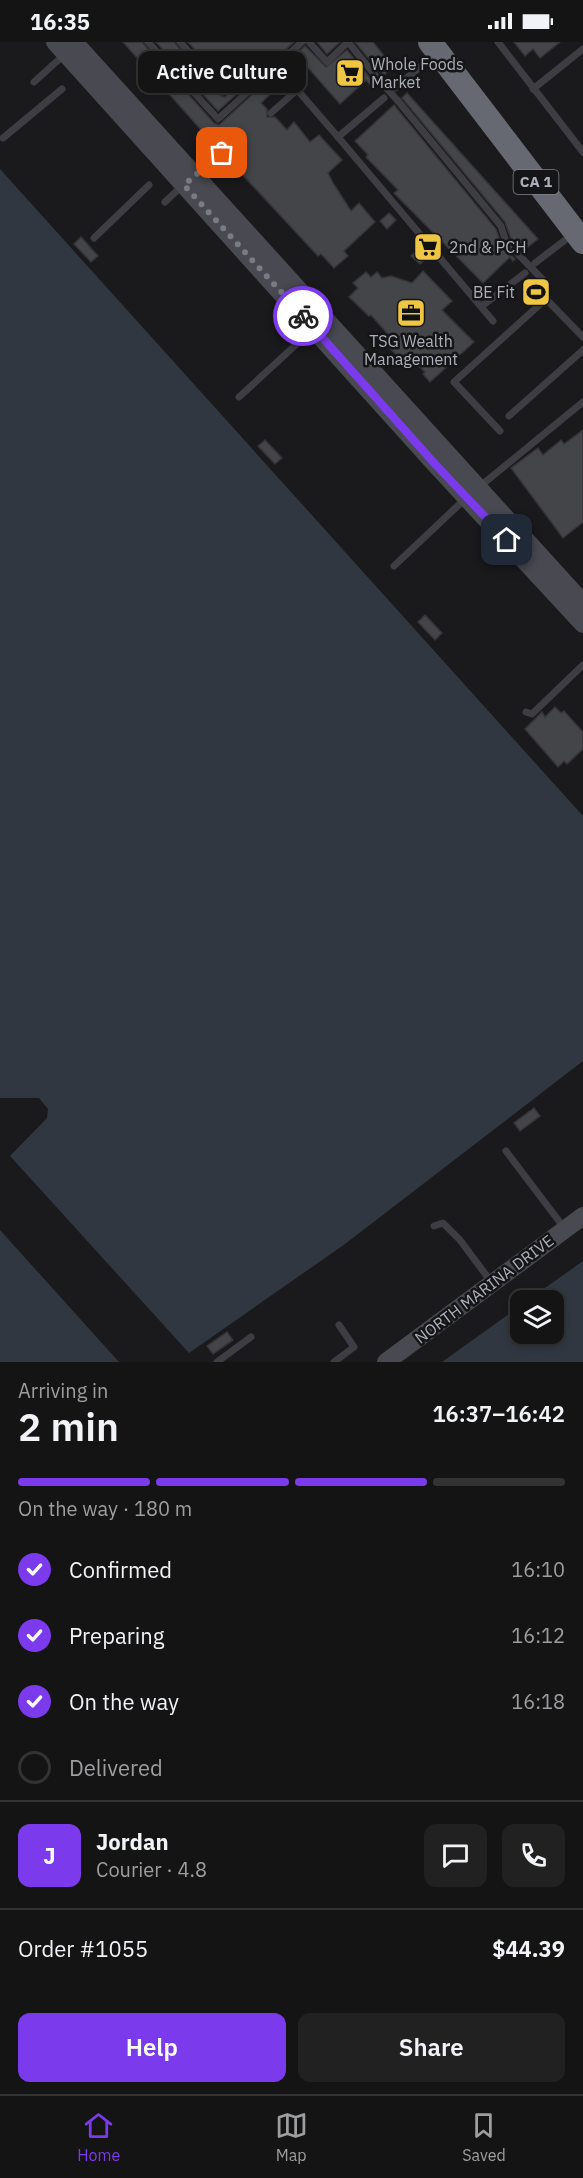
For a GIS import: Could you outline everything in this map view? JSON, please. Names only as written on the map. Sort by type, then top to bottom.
[{"type":"highway","name":"CA 1","points":[[434,47],[581,232]]},
{"type":"main road","points":[[68,46],[473,493],[583,624]]},
{"type":"main road","points":[[473,493],[583,603]]},
{"type":"main road","name":"NORTH MARINA DRIVE","points":[[386,1362],[583,1216]]},
{"type":"lane","points":[[148,42],[218,119],[302,42]]},
{"type":"lane","points":[[180,42],[224,91]]},
{"type":"lane","points":[[309,42],[327,62],[348,42],[501,226],[507,242],[543,280]]},
{"type":"lane","points":[[498,42],[583,152]]},
{"type":"lane","points":[[34,82],[68,46]]},
{"type":"lane","points":[[395,88],[434,47]]},
{"type":"lane","points":[[533,89],[583,49]]},
{"type":"lane","points":[[287,78],[493,321]]},
{"type":"lane","points":[[3,138],[62,90]]},
{"type":"lane","points":[[271,112],[297,90]]},
{"type":"lane","points":[[338,137],[384,98]]},
{"type":"lane","points":[[165,202],[222,153]]},
{"type":"lane","points":[[94,238],[149,185]]},
{"type":"lane","points":[[535,263],[581,232]]},
{"type":"lane","points":[[482,306],[525,273]]},
{"type":"lane","points":[[500,431],[454,382],[546,299],[583,337]]},
{"type":"lane","points":[[239,397],[319,323]]},
{"type":"lane","points":[[509,416],[583,350]]},
{"type":"lane","points":[[394,566],[473,493],[583,402]]},
{"type":"lane","points":[[526,712],[532,714],[583,665]]},
{"type":"lane","points":[[506,1151],[565,1229]]},
{"type":"lane","points":[[434,1226],[442,1223],[470,1253],[492,1284]]},
{"type":"lane","points":[[334,1362],[354,1347],[339,1325]]},
{"type":"lane","points":[[218,1362],[251,1337]]},
{"type":"shaded area","points":[[0,169],[583,816],[583,1061],[345,1244],[189,1353],[10,1156],[47,1118],[48,1109],[39,1098],[0,1098]]},
{"type":"shaded area","points":[[0,1230],[119,1362],[0,1362]]},
{"type":"shaded area","points":[[583,1261],[583,1362],[442,1362],[510,1313],[510,1344],[564,1344],[564,1290],[542,1290]]},
{"type":"building","points":[[123,42],[142,42],[214,123],[219,125],[305,46],[326,67],[347,50],[375,84],[372,87],[366,80],[340,104],[304,63],[292,75],[283,74],[283,82],[261,103],[267,109],[267,117],[275,117],[287,130],[294,122],[310,142],[319,135],[342,160],[328,173],[333,183],[351,211],[359,203],[375,222],[344,251],[348,256],[334,268],[321,254],[318,256],[226,157],[226,149],[218,149]]},
{"type":"building","points":[[156,42],[174,42],[220,95],[225,97],[229,93],[229,88],[188,42],[294,42],[218,111]]},
{"type":"building","points":[[317,42],[340,42],[327,54]]},
{"type":"building","points":[[355,42],[373,42],[393,67],[383,76]]},
{"type":"building","points":[[514,42],[560,42],[540,58],[533,49],[525,56]]},
{"type":"building","points":[[407,93],[538,239],[523,251],[511,239],[505,222],[402,98]]},
{"type":"building","points":[[394,105],[496,229],[502,246],[515,259],[513,261],[510,257],[483,283],[394,193],[398,190],[366,157],[368,155],[355,141]]},
{"type":"building","points":[[389,213],[396,220],[387,229],[380,221]]},
{"type":"building","points":[[81,237],[98,256],[91,262],[74,244]]},
{"type":"building","points":[[419,247],[428,256],[420,264],[411,256]]},
{"type":"building","points":[[423,271],[452,301],[442,310],[474,342],[430,382],[423,374],[425,372],[408,356],[402,361],[387,345],[393,340],[371,315],[369,316],[349,297],[358,288],[353,283],[366,272],[371,277],[377,272],[382,278],[391,276],[412,283]]},
{"type":"building","points":[[583,430],[583,522],[563,538],[511,468],[538,448],[543,455],[561,440],[564,444]]},
{"type":"building","points":[[265,440],[282,458],[275,464],[258,446]]},
{"type":"building","points":[[425,615],[442,633],[435,640],[418,622]]},
{"type":"building","points":[[555,707],[561,713],[564,711],[583,732],[583,749],[567,764],[564,761],[558,767],[525,729],[542,712],[545,717]]},
{"type":"building","points":[[534,1108],[540,1116],[520,1131],[514,1123]]},
{"type":"building","points":[[227,1332],[233,1340],[213,1354],[207,1346]]},
{"type":"way so far","points":[[222,153],[184,185],[303,316]]},
{"type":"place","name":"Whole Foods Market","points":[[350,73]]},
{"type":"place","name":"Active Culture","points":[[222,153]]},
{"type":"place","name":"2nd & PCH","points":[[428,247]]},
{"type":"place","name":"BE Fit","points":[[536,292]]},
{"type":"place","name":"TSG Wealth Management","points":[[411,313]]},
{"type":"route","points":[[303,316],[435,464],[507,540]]}]
